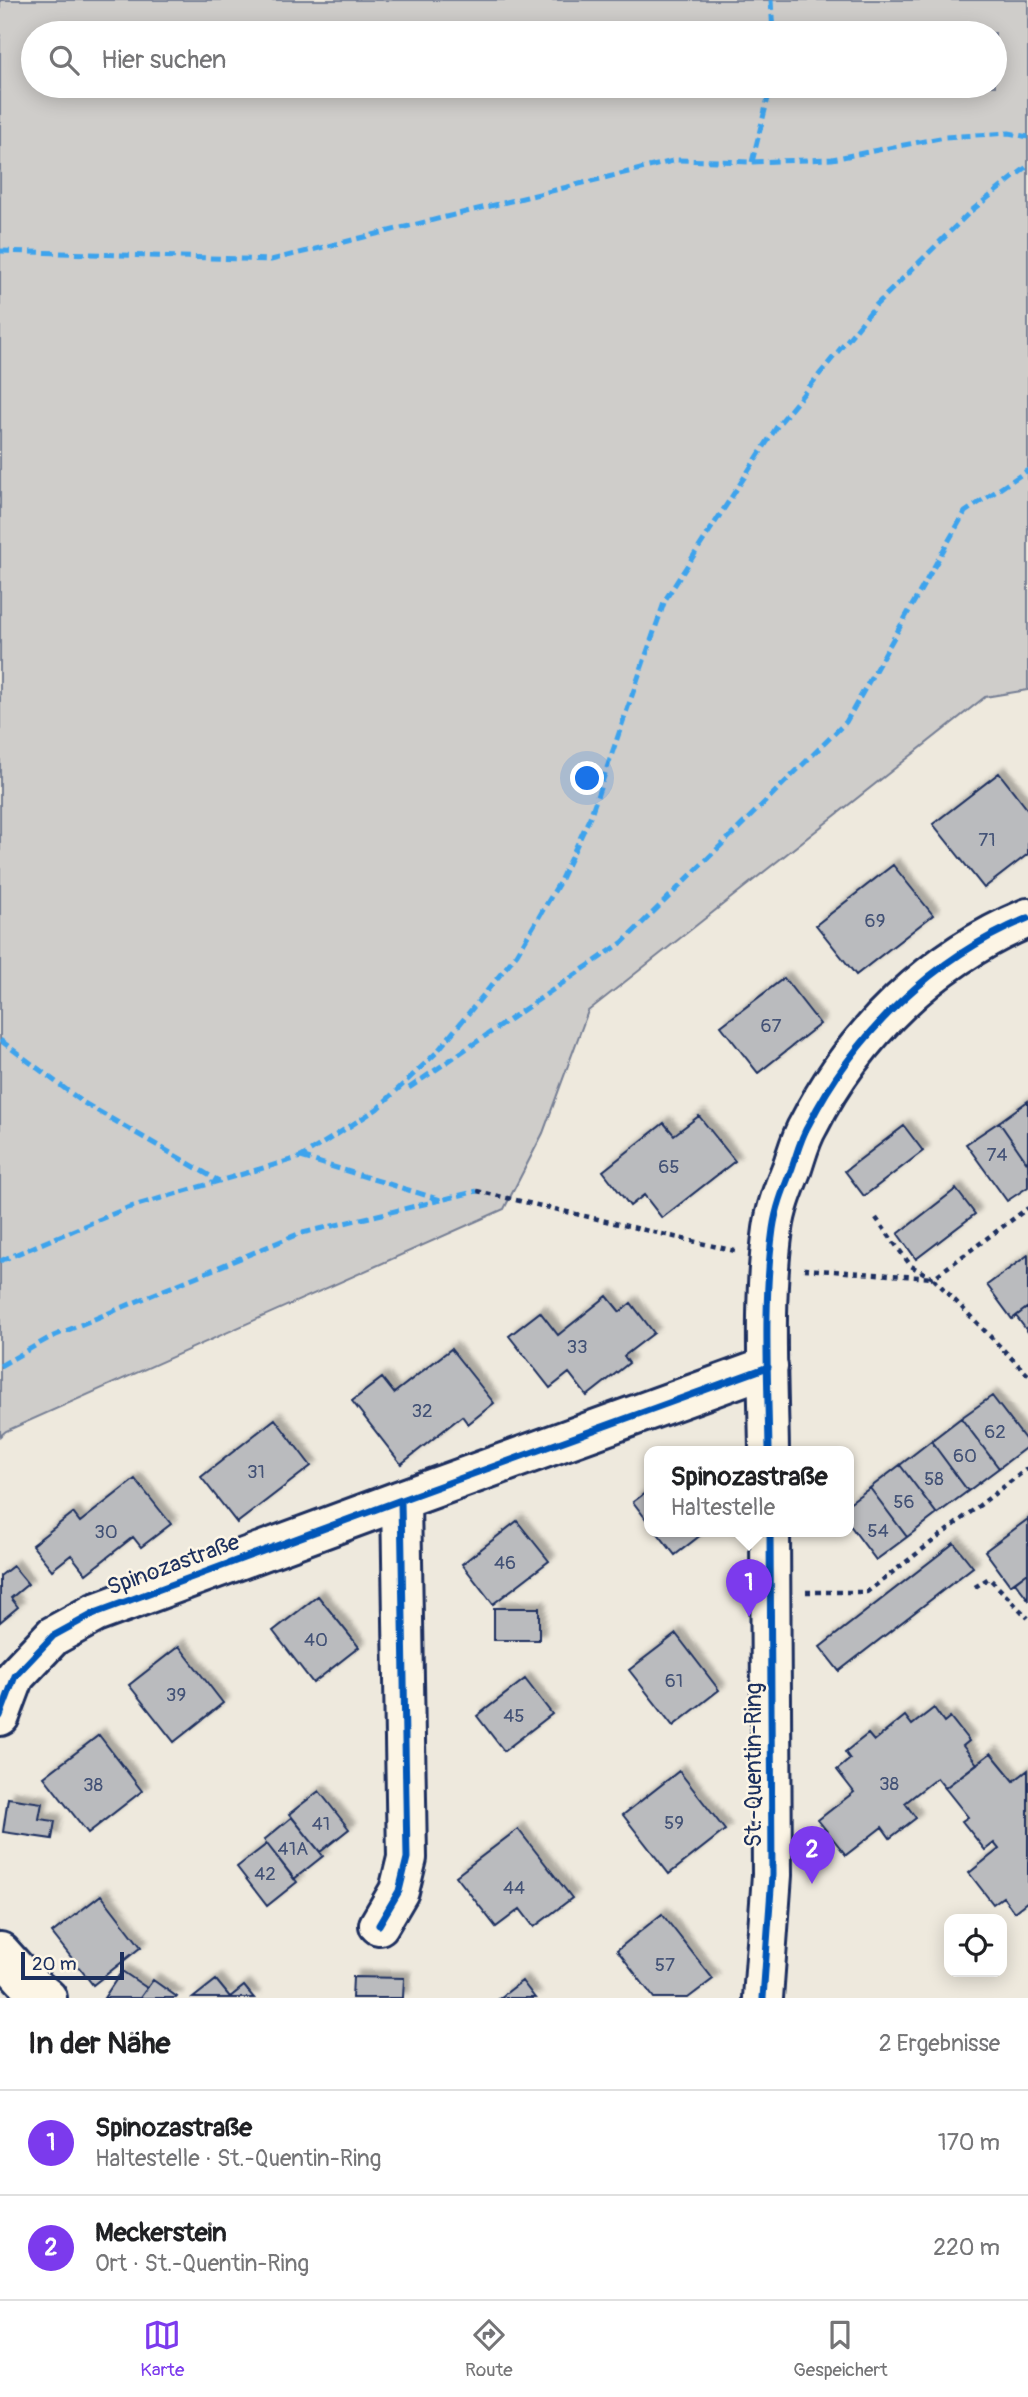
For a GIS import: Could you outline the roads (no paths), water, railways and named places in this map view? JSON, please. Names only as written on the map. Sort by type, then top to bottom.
[{"type":"street","points":[[769,1446],[769,1266],[773,1227],[777,1208],[807,1125],[835,1078],[870,1034],[913,989],[956,956],[1028,918]]},
{"type":"street","name":"Spinozastraße","points":[[0,1717],[15,1675],[53,1636],[85,1619],[401,1500],[768,1367]]},
{"type":"street","points":[[379,1925],[399,1891],[407,1858],[401,1500]]},
{"type":"street","name":"St.-Quentin-Ring","points":[[763,1998],[772,1875],[770,1537]]},
{"type":"street","points":[[0,1952],[26,1981],[47,1998]]},
{"type":"place","name":"Spinozastraße","points":[[749,1617]]},
{"type":"place","name":"Meckerstein","points":[[812,1884]]}]
